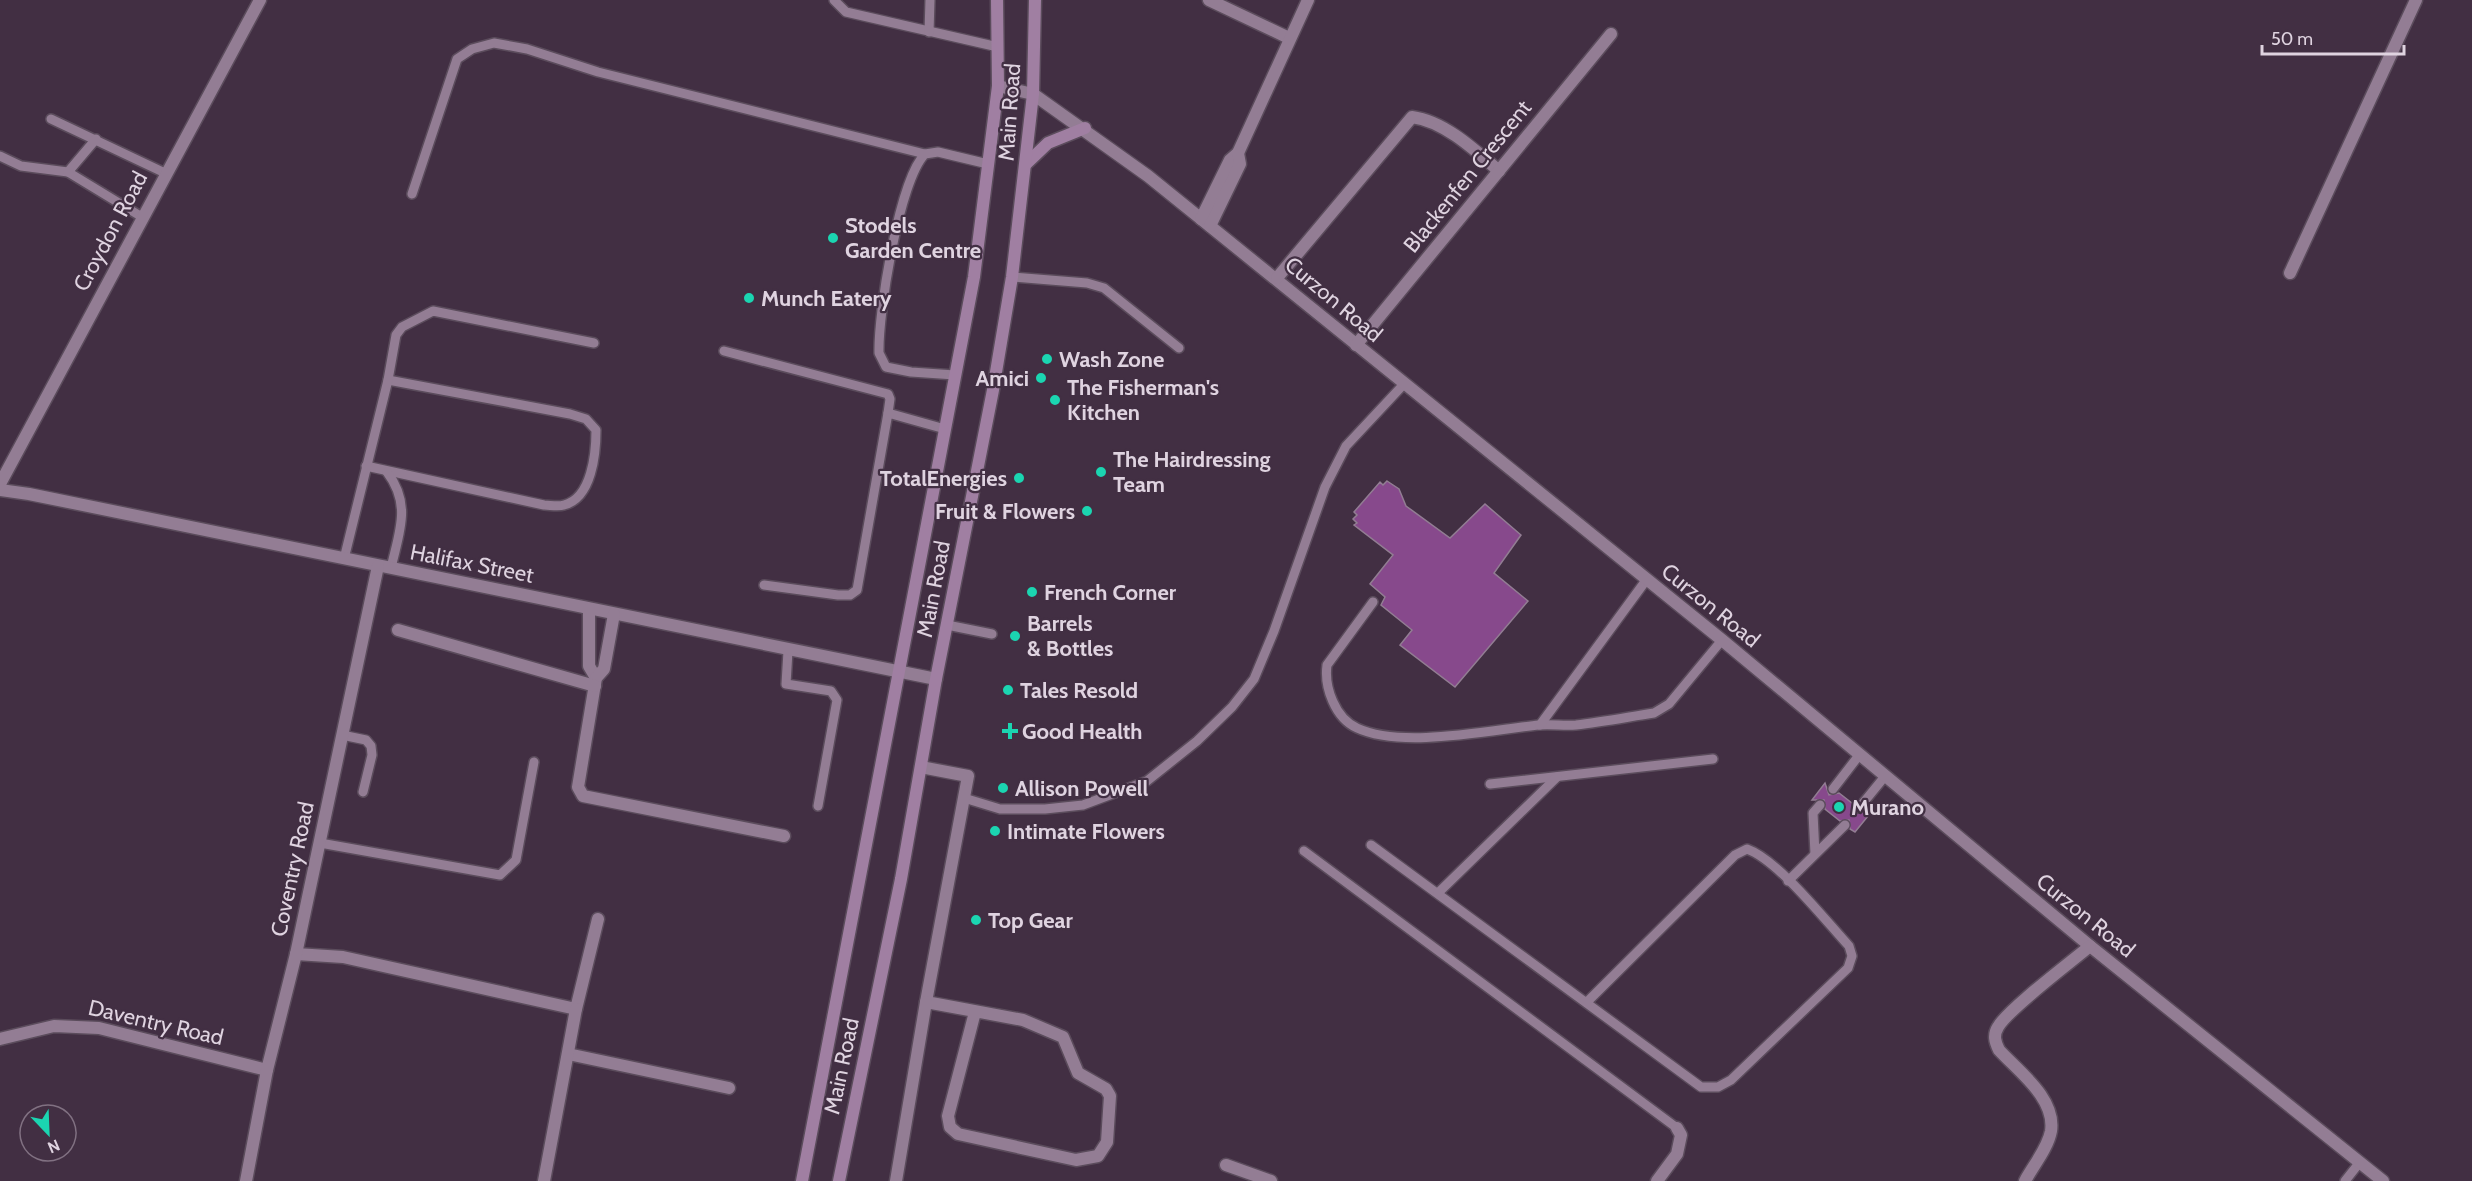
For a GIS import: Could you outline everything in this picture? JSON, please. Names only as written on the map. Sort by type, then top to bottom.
[{"type":"main road","name":"Main Road","points":[[802,1181],[974,277],[998,86],[997,0]]},
{"type":"main road","name":"Main Road","points":[[839,1181],[921,767],[993,390],[1012,278],[1033,94],[1035,0]]},
{"type":"main road","points":[[1026,164],[1048,143],[1085,129]]},
{"type":"street","name":"Croydon Road","points":[[0,484],[165,173],[260,0]]},
{"type":"street","points":[[1209,0],[1289,38]]},
{"type":"street","points":[[1205,223],[1240,164],[1238,153],[1308,0]]},
{"type":"street","points":[[2290,273],[2416,0]]},
{"type":"street","name":"Blackenfen Crescent","points":[[1356,345],[1611,34]]},
{"type":"street","name":"Curzon Road","points":[[998,86],[1033,94],[1085,129],[1277,278],[1356,345],[1722,640],[2090,946],[2383,1181]]},
{"type":"street","points":[[1277,278],[1412,117],[1426,119],[1473,149],[1499,171]]},
{"type":"street","name":"Halifax Street","points":[[0,490],[392,568],[897,674],[936,680]]},
{"type":"street","name":"Coventry Road","points":[[246,1181],[267,1070],[296,954],[378,566]]},
{"type":"street","points":[[589,609],[589,666],[596,682]]},
{"type":"street","points":[[614,614],[604,669],[596,682],[578,787],[583,796],[784,836]]},
{"type":"street","points":[[398,630],[596,682]]},
{"type":"street","points":[[896,1181],[968,776],[921,767]]},
{"type":"street","points":[[544,1181],[576,1009],[598,919]]},
{"type":"street","points":[[2025,1181],[2049,1137],[2051,1119],[2046,1103],[2040,1094],[1999,1050],[1995,1042],[1996,1030],[2010,1014],[2090,946]]},
{"type":"street","points":[[296,954],[343,957],[576,1009]]},
{"type":"street","points":[[926,1002],[1023,1020],[1051,1030],[1065,1040],[1078,1073],[1106,1089],[1110,1096],[1107,1142],[1098,1156],[1076,1160],[958,1134],[950,1127],[948,1116],[975,1012]]},
{"type":"street","name":"Daventry Road","points":[[0,1039],[28,1030],[54,1026],[99,1028],[267,1070]]},
{"type":"street","points":[[568,1054],[729,1088]]},
{"type":"street","points":[[1657,1181],[1677,1154],[1681,1135],[1677,1128]]},
{"type":"street","points":[[1226,1165],[1271,1181]]},
{"type":"lane","points":[[834,0],[846,12],[998,47]]},
{"type":"lane","points":[[929,32],[930,0]]},
{"type":"lane","points":[[412,194],[457,59],[472,49],[494,43],[527,49],[598,72],[925,154],[938,152],[988,164]]},
{"type":"lane","points":[[51,119],[165,173]]},
{"type":"lane","points":[[68,172],[96,139]]},
{"type":"lane","points":[[925,154],[913,170],[894,236],[879,353],[886,367],[911,372],[955,375]]},
{"type":"lane","points":[[0,156],[21,166],[68,172],[142,217]]},
{"type":"lane","points":[[1012,278],[1087,284],[1104,288],[1179,348]]},
{"type":"lane","points":[[344,559],[388,380],[396,335],[417,318],[433,311],[594,343]]},
{"type":"lane","points":[[724,351],[888,394],[890,399],[857,590],[850,595],[838,595],[764,585]]},
{"type":"lane","points":[[366,466],[544,505],[564,505],[576,498],[588,478],[596,454],[596,430],[586,419],[388,380]]},
{"type":"lane","points":[[964,798],[1000,809],[1083,806],[1148,781],[1197,741],[1232,707],[1254,679],[1274,631],[1325,487],[1346,446],[1404,384]]},
{"type":"lane","points":[[888,413],[945,429]]},
{"type":"lane","points":[[387,472],[402,496],[403,511],[392,568]]},
{"type":"lane","points":[[1540,725],[1647,579]]},
{"type":"lane","points":[[1372,602],[1327,665],[1326,675],[1328,688],[1335,705],[1345,720],[1354,727],[1377,735],[1488,733],[1540,725],[1574,725],[1654,714],[1669,704],[1722,640]]},
{"type":"lane","points":[[947,625],[992,634]]},
{"type":"lane","points":[[788,651],[784,681],[786,684],[831,691],[837,700],[818,806]]},
{"type":"lane","points":[[342,735],[366,740],[371,746],[363,792]]},
{"type":"lane","points":[[1833,789],[1860,754]]},
{"type":"lane","points":[[1490,784],[1713,759]]},
{"type":"lane","points":[[320,843],[500,875],[516,860],[534,762]]},
{"type":"lane","points":[[1859,808],[1886,775]]},
{"type":"lane","points":[[1438,893],[1557,777]]},
{"type":"lane","points":[[1815,854],[1813,813],[1820,805]]},
{"type":"lane","points":[[1788,881],[1845,825]]},
{"type":"lane","points":[[1371,845],[1701,1087],[1724,1085],[1848,968],[1852,956],[1849,946],[1788,881],[1756,852],[1748,849],[1735,855],[1587,1002]]},
{"type":"lane","points":[[1304,851],[1677,1128]]},
{"type":"lane","points":[[2345,1181],[2360,1162]]},
{"type":"building","points":[[1387,481],[1399,489],[1406,506],[1450,538],[1485,504],[1521,535],[1494,573],[1528,601],[1455,687],[1400,645],[1412,630],[1381,605],[1385,597],[1370,584],[1393,555],[1354,525],[1357,523],[1353,519],[1357,515],[1354,512],[1380,482],[1383,485]]},
{"type":"building","name":"Murano","points":[[1825,783],[1829,795],[1839,793],[1853,804],[1855,814],[1864,812],[1868,816],[1855,832],[1850,829],[1849,820],[1840,821],[1825,809],[1824,800],[1812,800]]},
{"type":"place","name":"Stodels Garden Centre","points":[[833,238]]},
{"type":"place","name":"Munch Eatery","points":[[749,298]]},
{"type":"place","name":"Wash Zone","points":[[1047,359]]},
{"type":"place","name":"Amici","points":[[1041,378]]},
{"type":"place","name":"The Fisherman's Kitchen","points":[[1055,400]]},
{"type":"place","name":"The Hairdressing Team","points":[[1101,472]]},
{"type":"place","name":"TotalEnergies","points":[[1019,478]]},
{"type":"place","name":"Fruit & Flowers","points":[[1087,511]]},
{"type":"place","name":"French Corner","points":[[1032,592]]},
{"type":"place","name":"Barrels & Bottles","points":[[1015,636]]},
{"type":"place","name":"Tales Resold","points":[[1008,690]]},
{"type":"place","name":"Good Health","points":[[1010,731]]},
{"type":"place","name":"Allison Powell","points":[[1003,788]]},
{"type":"place","name":"Murano","points":[[1839,807]]},
{"type":"place","name":"Intimate Flowers","points":[[995,831]]},
{"type":"place","name":"Top Gear","points":[[976,920]]}]
